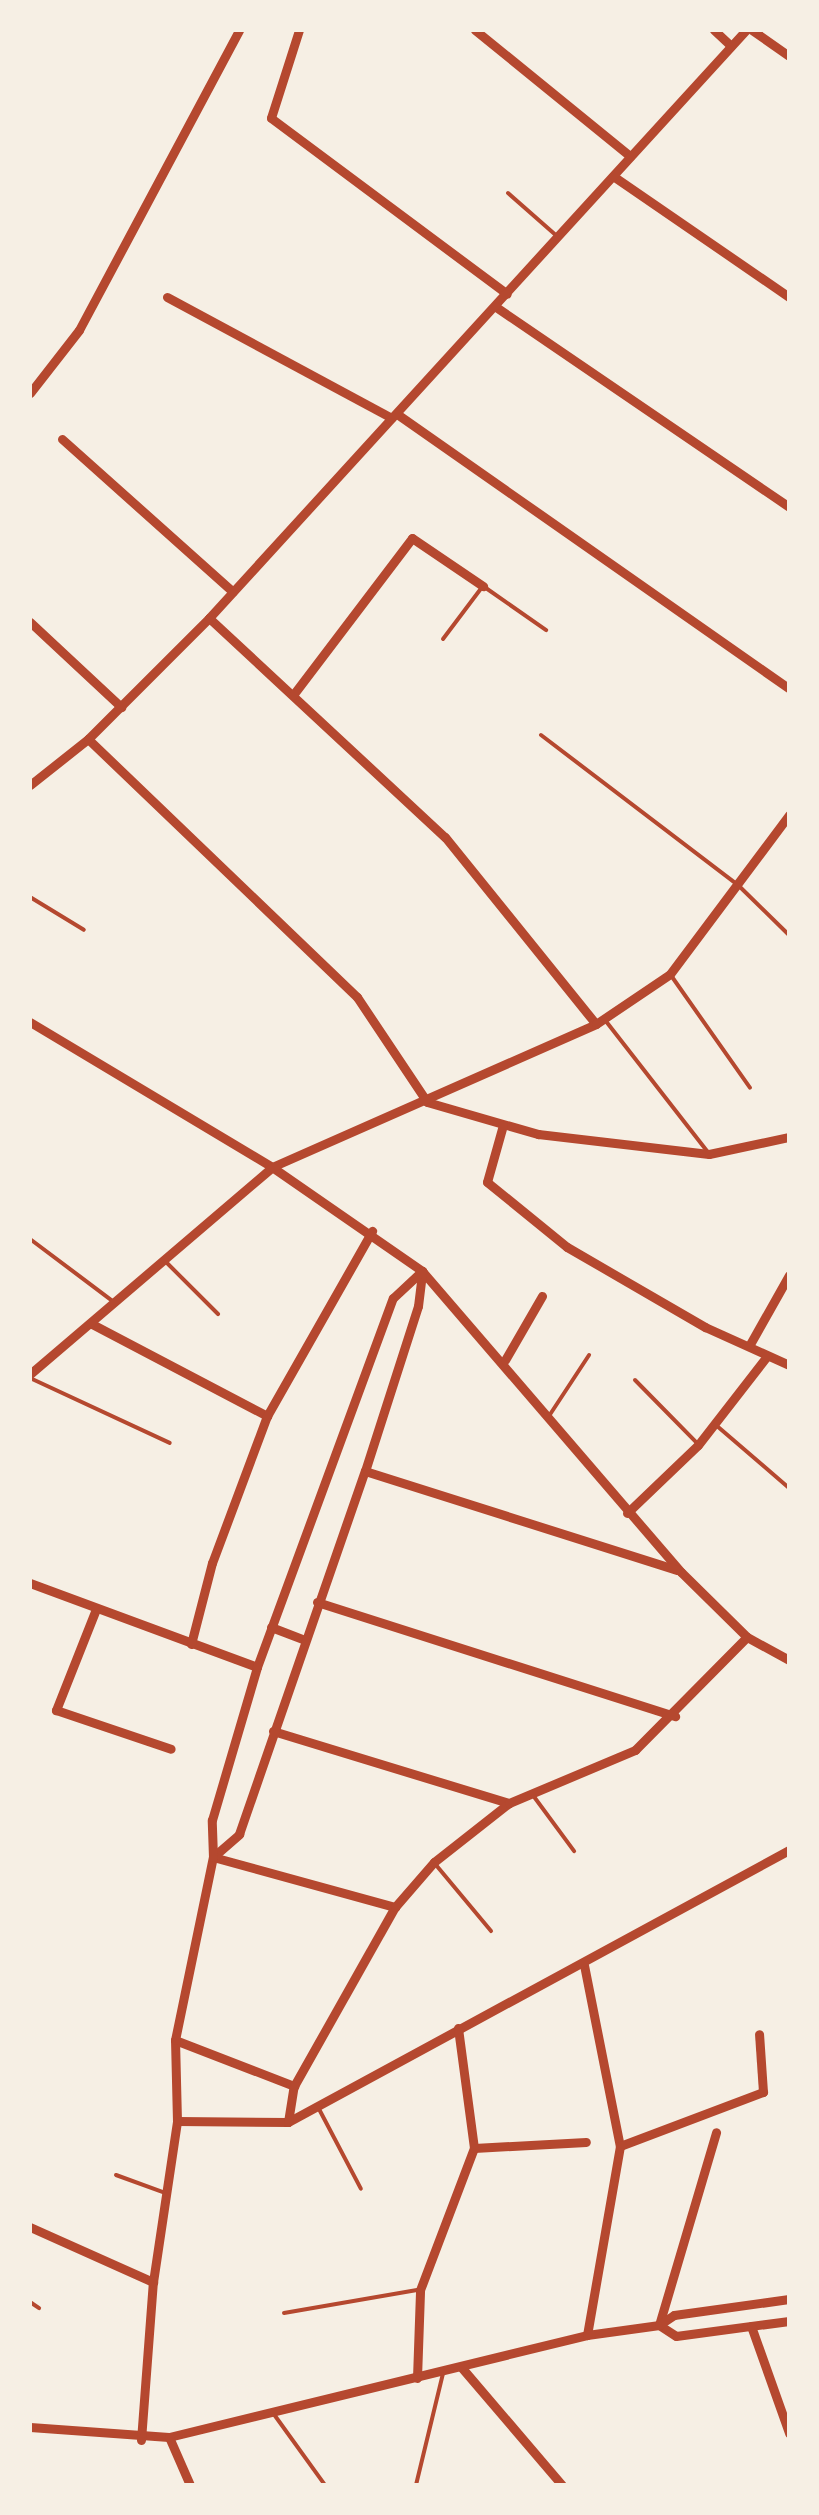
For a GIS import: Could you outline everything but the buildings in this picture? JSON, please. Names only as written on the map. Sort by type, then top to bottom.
[{"type":"street","points":[[30,392],[80,330],[238,30]]},
{"type":"street","points":[[299,30],[271,118],[507,294]]},
{"type":"street","points":[[475,30],[630,156]]},
{"type":"street","points":[[714,30],[731,46]]},
{"type":"street","points":[[30,785],[88,739],[209,618],[731,46],[749,30],[789,56]]},
{"type":"street","points":[[613,176],[789,297]]},
{"type":"street","points":[[168,298],[394,416],[789,688]]},
{"type":"street","points":[[496,306],[789,507]]},
{"type":"street","points":[[62,439],[233,592]]},
{"type":"street","points":[[293,695],[412,538],[482,586]]},
{"type":"street","points":[[209,618],[445,837],[599,1020]]},
{"type":"street","points":[[30,622],[121,708]]},
{"type":"street","points":[[88,739],[357,996],[427,1102],[503,1124],[709,1154],[789,1137]]},
{"type":"street","points":[[30,1376],[272,1167],[427,1102],[599,1020],[670,974],[789,814]]},
{"type":"street","points":[[30,1022],[272,1167],[372,1231],[422,1271],[504,1360],[627,1513],[681,1572],[747,1637],[789,1660]]},
{"type":"street","points":[[503,1124],[487,1182],[567,1247],[789,1365]]},
{"type":"street","points":[[191,1644],[212,1562],[266,1416],[372,1231]]},
{"type":"street","points":[[214,1857],[239,1834],[365,1471],[418,1306],[422,1271]]},
{"type":"street","points":[[141,2440],[153,2282],[177,2121],[175,2040],[214,1857],[212,1820],[257,1667],[393,1298],[422,1271]]},
{"type":"street","points":[[749,1346],[789,1275]]},
{"type":"street","points":[[504,1360],[542,1296]]},
{"type":"street","points":[[92,1324],[266,1416]]},
{"type":"street","points":[[627,1513],[716,1425],[767,1356]]},
{"type":"street","points":[[365,1471],[681,1572]]},
{"type":"street","points":[[30,1584],[257,1667]]},
{"type":"street","points":[[317,1602],[675,1716]]},
{"type":"street","points":[[96,1609],[56,1710],[171,1748]]},
{"type":"street","points":[[272,1628],[305,1640]]},
{"type":"street","points":[[288,2122],[294,2086],[395,1907],[434,1862],[509,1804],[635,1750],[675,1716],[747,1637]]},
{"type":"street","points":[[273,1731],[509,1804]]},
{"type":"street","points":[[177,2121],[288,2122],[458,2028],[584,1965],[789,1850]]},
{"type":"street","points":[[214,1857],[395,1907]]},
{"type":"street","points":[[584,1965],[620,2146],[587,2335]]},
{"type":"street","points":[[417,2378],[420,2290],[474,2148],[458,2028]]},
{"type":"street","points":[[620,2146],[764,2092],[759,2034]]},
{"type":"street","points":[[175,2040],[294,2086]]},
{"type":"street","points":[[659,2324],[716,2132]]},
{"type":"street","points":[[474,2148],[586,2142]]},
{"type":"street","points":[[30,2227],[153,2282]]},
{"type":"street","points":[[30,2428],[141,2440],[169,2437],[587,2335],[659,2324],[674,2315],[789,2299]]},
{"type":"street","points":[[659,2324],[676,2336],[789,2321]]},
{"type":"street","points":[[750,2326],[789,2434]]},
{"type":"street","points":[[462,2368],[560,2484]]},
{"type":"street","points":[[169,2437],[190,2485]]},
{"type":"lane","points":[[508,193],[557,236]]},
{"type":"lane","points":[[443,639],[482,586],[546,630]]},
{"type":"lane","points":[[541,735],[739,886],[789,935]]},
{"type":"lane","points":[[30,897],[84,930]]},
{"type":"lane","points":[[670,974],[750,1088]]},
{"type":"lane","points":[[599,1020],[709,1154]]},
{"type":"lane","points":[[30,1240],[116,1303]]},
{"type":"lane","points":[[164,1261],[218,1314]]},
{"type":"lane","points":[[550,1416],[589,1354]]},
{"type":"lane","points":[[30,1376],[170,1443]]},
{"type":"lane","points":[[635,1380],[698,1445]]},
{"type":"lane","points":[[716,1425],[789,1488]]},
{"type":"lane","points":[[531,1793],[574,1851]]},
{"type":"lane","points":[[434,1862],[491,1930]]},
{"type":"lane","points":[[318,2106],[360,2189]]},
{"type":"lane","points":[[116,2174],[167,2193]]},
{"type":"lane","points":[[284,2313],[420,2290]]},
{"type":"lane","points":[[30,2302],[40,2308]]},
{"type":"lane","points":[[416,2485],[443,2372]]},
{"type":"lane","points":[[274,2413],[325,2485]]}]
